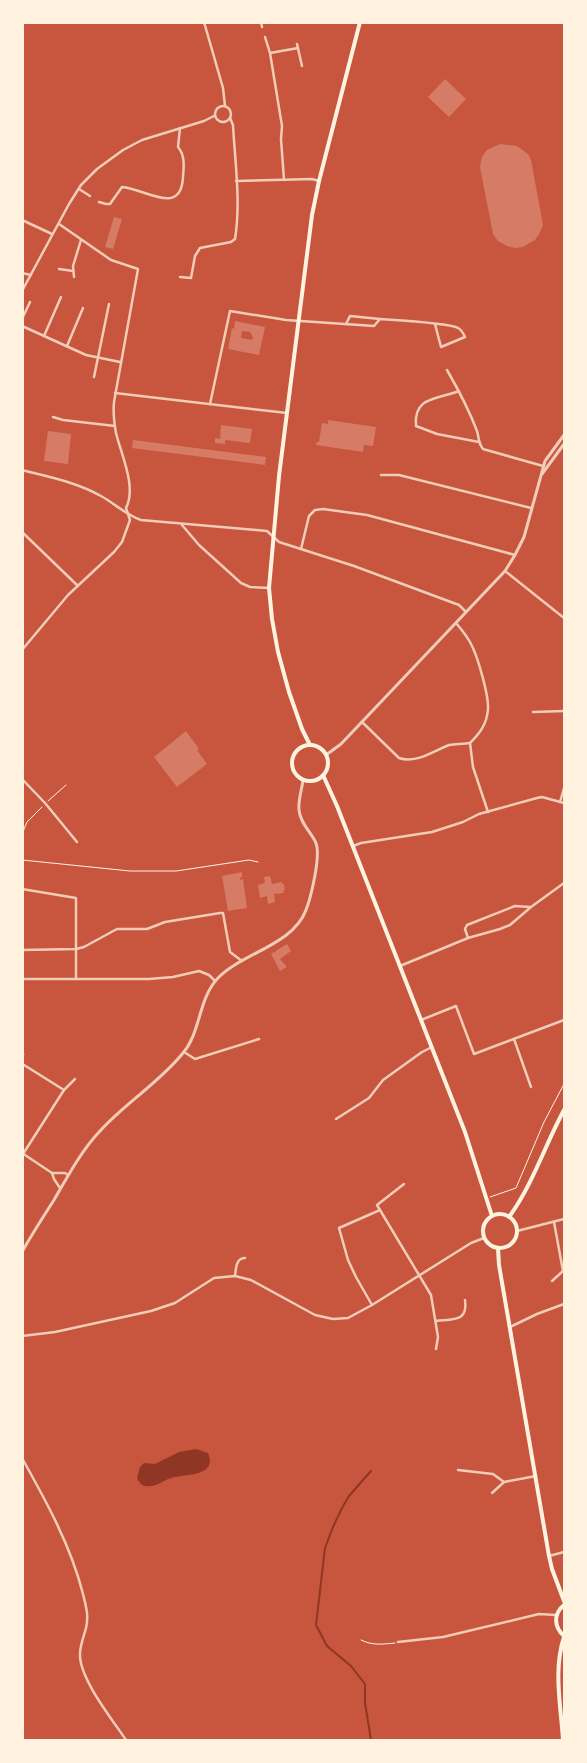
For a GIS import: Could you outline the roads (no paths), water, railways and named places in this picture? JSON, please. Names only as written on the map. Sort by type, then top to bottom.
[{"type":"main road","points":[[310,745],[289,692],[278,652],[269,588],[287,413],[312,215],[360,22]]},
{"type":"main road","points":[[310,745],[318,747],[326,755],[328,764],[323,775],[314,781],[304,780],[295,773],[292,765],[293,758],[300,749],[310,745]]},
{"type":"main road","points":[[323,775],[353,846],[465,1132],[492,1216]]},
{"type":"main road","points":[[509,1217],[533,1179],[551,1134],[564,1110]]},
{"type":"main road","points":[[501,1214],[509,1217],[517,1230],[516,1236],[509,1245],[498,1248],[490,1245],[482,1233],[484,1223],[492,1216],[501,1214]]},
{"type":"main road","points":[[498,1248],[499,1265],[549,1556],[564,1601]]},
{"type":"main road","points":[[563,1740],[558,1670],[559,1653],[564,1637],[557,1627],[556,1616],[564,1605]]},
{"type":"street","points":[[180,276],[191,278],[195,256],[200,248],[220,245],[235,239],[238,223],[233,125],[230,118],[230,110],[225,106],[223,88],[204,22]]},
{"type":"street","points":[[261,22],[262,26]]},
{"type":"street","points":[[265,37],[270,53],[282,126],[284,180]]},
{"type":"street","points":[[270,53],[298,46],[302,66]]},
{"type":"street","points":[[225,106],[217,108],[214,116],[217,121],[223,123],[230,118]]},
{"type":"street","points":[[22,291],[52,234],[79,189],[97,169],[123,150],[142,140],[204,121],[214,116]]},
{"type":"street","points":[[99,202],[110,204],[122,187],[169,199],[178,195],[183,187],[184,170],[183,153],[178,147],[180,128]]},
{"type":"street","points":[[236,182],[319,181]]},
{"type":"street","points":[[79,189],[90,196]]},
{"type":"street","points":[[22,220],[52,234]]},
{"type":"street","points":[[22,650],[59,605],[114,552],[122,542],[130,520],[126,508],[129,503],[130,487],[113,413],[120,362],[138,269],[111,260],[59,224]]},
{"type":"street","points":[[74,277],[73,271],[81,240]]},
{"type":"street","points":[[59,269],[73,271]]},
{"type":"street","points":[[22,273],[31,275]]},
{"type":"street","points":[[44,336],[61,298]]},
{"type":"street","points":[[22,319],[30,302]]},
{"type":"street","points":[[94,377],[109,304]]},
{"type":"street","points":[[67,346],[84,308]]},
{"type":"street","points":[[210,404],[230,311],[286,320],[374,326],[380,319]]},
{"type":"street","points":[[346,324],[350,316],[380,319],[435,324],[456,326],[461,329],[465,337],[441,347],[435,324]]},
{"type":"street","points":[[22,326],[86,355],[120,362]]},
{"type":"street","points":[[447,370],[478,432],[479,442],[483,449],[543,466]]},
{"type":"street","points":[[459,391],[424,402],[420,406],[416,426],[437,434],[479,442]]},
{"type":"street","points":[[115,393],[287,413]]},
{"type":"street","points":[[53,417],[63,420],[115,426]]},
{"type":"street","points":[[326,755],[341,744],[505,571],[516,555],[524,537],[545,461],[564,435]]},
{"type":"street","points":[[539,479],[564,444]]},
{"type":"street","points":[[22,470],[67,481],[82,487],[100,495],[141,520],[265,531],[279,542],[354,566],[459,606],[466,612]]},
{"type":"street","points":[[382,475],[399,476],[531,508]]},
{"type":"street","points":[[301,549],[309,516],[315,510],[323,509],[367,515],[516,555]]},
{"type":"street","points":[[181,524],[199,544],[241,583],[250,587],[269,588]]},
{"type":"street","points":[[22,532],[78,586]]},
{"type":"street","points":[[505,571],[564,618]]},
{"type":"street","points":[[362,722],[399,758],[405,760],[413,760],[451,745],[470,743],[482,731],[488,708],[487,698],[472,647],[456,623]]},
{"type":"street","points":[[533,712],[564,711]]},
{"type":"street","points":[[470,743],[473,767],[488,812]]},
{"type":"street","points":[[23,780],[77,842]]},
{"type":"street","points":[[22,1252],[68,1175],[100,1131],[184,1052],[190,1042],[205,998],[216,981],[225,971],[288,933],[298,924],[306,910],[318,848],[299,811],[304,780]]},
{"type":"street","points":[[560,802],[564,788]]},
{"type":"street","points":[[353,846],[361,843],[432,832],[488,812],[537,798],[542,797],[564,803]]},
{"type":"street","points":[[400,966],[468,938],[510,925],[564,883]]},
{"type":"street","points":[[22,889],[76,898],[76,979]]},
{"type":"street","points":[[468,938],[465,929],[467,925],[515,906],[531,907]]},
{"type":"street","points":[[22,950],[76,949],[84,947],[117,929],[147,929],[165,922],[220,912],[223,914],[230,952],[242,961]]},
{"type":"street","points":[[22,979],[168,978],[199,972],[209,975],[216,981]]},
{"type":"street","points":[[421,1020],[456,1006],[474,1054],[564,1020]]},
{"type":"street","points":[[184,1052],[195,1059],[260,1039]]},
{"type":"street","points":[[514,1039],[531,1087]]},
{"type":"street","points":[[336,1119],[369,1098],[383,1080],[432,1047]]},
{"type":"street","points":[[24,1065],[64,1090]]},
{"type":"street","points":[[68,1175],[65,1173],[52,1173],[23,1154],[64,1090],[76,1079]]},
{"type":"street","points":[[52,1173],[60,1188]]},
{"type":"street","points":[[404,1184],[377,1205],[431,1295],[438,1337],[436,1350]]},
{"type":"street","points":[[372,1305],[348,1260],[339,1228],[380,1210]]},
{"type":"street","points":[[517,1230],[564,1220]]},
{"type":"street","points":[[552,1281],[564,1271],[554,1222]]},
{"type":"street","points":[[22,1336],[55,1332],[159,1309],[180,1301],[214,1278],[235,1276],[251,1280],[323,1317],[348,1318],[471,1243],[484,1238]]},
{"type":"street","points":[[235,1276],[238,1262],[245,1258]]},
{"type":"street","points":[[436,1321],[460,1318],[466,1310],[465,1300]]},
{"type":"street","points":[[510,1327],[564,1304]]},
{"type":"street","points":[[22,1458],[54,1518],[76,1570],[83,1592],[88,1611],[80,1652],[81,1666],[89,1683],[126,1740]]},
{"type":"street","points":[[458,1470],[493,1474],[504,1482]]},
{"type":"street","points":[[492,1493],[504,1482],[536,1476]]},
{"type":"street","points":[[549,1556],[564,1552]]},
{"type":"street","points":[[398,1642],[443,1637],[539,1614],[556,1616]]},
{"type":"waterway","points":[[371,1471],[349,1496],[333,1527],[325,1548],[316,1625],[327,1646],[351,1666],[365,1684],[365,1703],[371,1740]]}]
